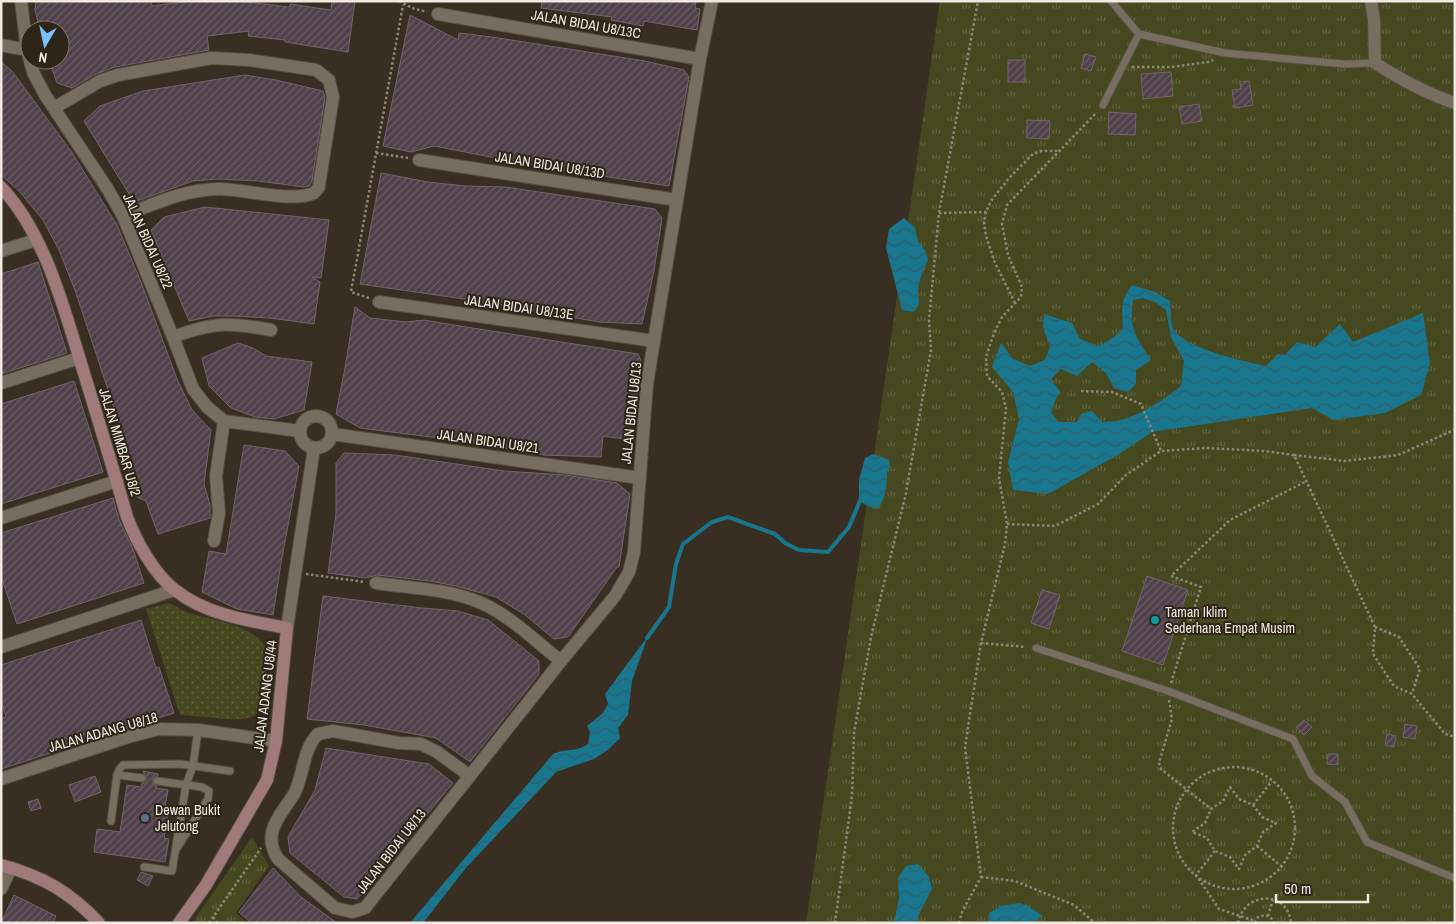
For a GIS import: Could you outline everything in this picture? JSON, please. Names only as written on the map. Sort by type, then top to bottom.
[{"type":"street","name":"JALAN BIDAI U8/22","points":[[21,1],[23,20]]},
{"type":"street","name":"JALAN BIDAI U8/13","points":[[272,833],[272,848],[278,859],[335,908],[346,911],[358,911],[365,908],[615,596],[629,572],[634,552],[644,416],[654,341],[700,59],[712,1]]},
{"type":"street","points":[[1371,1],[1374,20],[1375,63],[1393,75],[1439,98],[1455,103]]},
{"type":"street","name":"JALAN BIDAI U8/13C","points":[[438,14],[700,59]]},
{"type":"street","points":[[1,45],[20,49]]},
{"type":"street","points":[[54,108],[100,81],[118,75],[211,58],[249,60],[316,70],[329,80],[333,97],[320,179],[314,193],[298,198],[220,189],[203,190],[185,193],[124,216]]},
{"type":"street","name":"JALAN BIDAI U8/22","points":[[32,70],[39,85],[124,216],[174,337],[192,388],[207,408],[224,421]]},
{"type":"street","name":"JALAN BIDAI U8/13D","points":[[419,160],[677,200]]},
{"type":"street","name":"JALAN MIMBAR U8/2","points":[[1,187],[20,210],[36,240],[62,299],[127,517],[148,558],[174,590],[184,596],[215,611],[251,621],[288,628]]},
{"type":"street","points":[[1,251],[36,240]]},
{"type":"street","name":"JALAN BIDAI U8/13E","points":[[380,302],[654,341]]},
{"type":"street","points":[[174,337],[209,325],[241,324],[271,330]]},
{"type":"street","points":[[1,383],[79,358]]},
{"type":"street","points":[[317,416],[329,424],[332,434],[324,446],[314,448],[305,444],[300,431],[307,419],[317,416]]},
{"type":"street","points":[[214,541],[219,513],[216,476],[224,421],[300,431]]},
{"type":"street","name":"JALAN BIDAI U8/21","points":[[332,434],[640,478]]},
{"type":"street","name":"JALAN ADANG U8/44","points":[[179,923],[206,885],[262,792],[271,767],[276,741],[288,628],[314,448]]},
{"type":"street","points":[[1,518],[116,481]]},
{"type":"street","points":[[376,583],[452,594],[481,603],[511,621],[561,661]]},
{"type":"street","points":[[1,647],[174,590]]},
{"type":"street","name":"JALAN ADANG U8/18","points":[[1,779],[145,732],[174,728],[276,741]]},
{"type":"street","points":[[272,833],[295,791],[309,747],[318,734],[324,732],[421,744],[437,752],[470,776]]},
{"type":"street","points":[[1,889],[4,866],[38,876],[81,904],[99,923]]},
{"type":"lane","points":[[1111,1],[1139,34],[1226,53],[1344,64],[1375,63]]},
{"type":"lane","points":[[1103,105],[1139,34]]},
{"type":"lane","points":[[1036,648],[1168,691],[1292,740],[1312,776],[1346,802],[1367,842],[1455,878]]},
{"type":"lane","points":[[144,867],[172,871],[186,785],[193,766],[198,730]]},
{"type":"lane","points":[[111,821],[118,775],[120,767],[123,765],[162,763],[230,771]]},
{"type":"lane","points":[[118,775],[142,778]]},
{"type":"lane","points":[[157,781],[186,785],[209,791],[210,795],[176,851]]},
{"type":"path","points":[[399,1],[403,5],[438,14]]},
{"type":"path","points":[[836,923],[852,796],[854,733],[871,637],[906,493],[930,350],[929,320],[939,212],[978,1]]},
{"type":"path","points":[[380,302],[351,292],[403,5]]},
{"type":"path","points":[[1123,65],[1134,67],[1172,67],[1208,62],[1226,53]]},
{"type":"path","points":[[959,923],[962,912],[981,877],[965,747],[981,643],[1005,544],[1007,524],[998,478],[1006,408],[1002,392],[987,376],[986,357],[1002,317],[1021,297],[1022,287],[1008,255],[1002,224],[1007,205],[1061,151],[1103,105]]},
{"type":"path","points":[[1015,303],[995,263],[986,236],[984,222],[986,212],[991,201],[1009,178],[1033,154],[1041,151],[1061,151]]},
{"type":"path","points":[[376,153],[419,160]]},
{"type":"path","points":[[939,212],[986,212]]},
{"type":"path","points":[[1082,391],[1112,392],[1141,404],[1161,451]]},
{"type":"path","points":[[1007,524],[1055,526],[1098,504],[1126,475],[1161,451],[1206,448],[1264,451],[1345,461],[1398,456],[1455,428]]},
{"type":"path","points":[[1294,455],[1305,482],[1375,627],[1373,654],[1394,686],[1412,694],[1445,734],[1455,737]]},
{"type":"path","points":[[1211,809],[1161,769],[1159,763],[1172,719],[1168,691],[1200,587],[1171,576],[1230,520],[1305,482]]},
{"type":"path","points":[[296,572],[376,583]]},
{"type":"path","points":[[1375,627],[1399,636],[1420,669],[1412,694]]},
{"type":"path","points":[[981,643],[1036,648]]},
{"type":"path","points":[[1196,875],[1218,886],[1239,888],[1259,883],[1268,878],[1281,866],[1289,854],[1293,844],[1295,823],[1289,803],[1284,794],[1272,781],[1260,773],[1250,769],[1229,767],[1208,772],[1199,778],[1186,790],[1179,802],[1175,812],[1173,832],[1178,853],[1196,875],[1219,909],[1255,922],[1260,916],[1268,916],[1274,923]]},
{"type":"path","points":[[1253,805],[1272,781]]},
{"type":"path","points":[[1230,787],[1238,799],[1253,805],[1262,817],[1276,823],[1263,832],[1257,846],[1245,855],[1239,869],[1230,857],[1216,851],[1206,838],[1192,832],[1205,823],[1211,809],[1223,800],[1230,787]]},
{"type":"path","points":[[209,923],[272,833]]},
{"type":"path","points":[[1257,846],[1281,866]]},
{"type":"path","points":[[1196,875],[1216,851]]},
{"type":"path","points":[[981,877],[1015,881],[1074,905],[1095,923]]},
{"type":"path","points":[[1238,923],[1247,905],[1259,899],[1273,900],[1285,907],[1291,923]]},
{"type":"path","points":[[1268,916],[1273,900]]},
{"type":"path","points":[[213,917],[217,923]]},
{"type":"green space","points":[[940,1],[1455,1],[1455,923],[806,923]]},
{"type":"green space","points":[[169,603],[187,612],[234,625],[254,635],[262,643],[268,652],[264,699],[261,708],[256,714],[250,718],[233,720],[180,715],[146,609]]},
{"type":"green space","points":[[252,837],[269,866],[236,913],[247,923],[192,923]]},
{"type":"water","points":[[904,218],[915,228],[918,241],[925,250],[928,260],[919,282],[919,304],[913,312],[902,310],[886,248],[889,229]]},
{"type":"water","points":[[1132,285],[1155,292],[1170,301],[1173,328],[1189,342],[1215,353],[1266,366],[1278,354],[1285,355],[1297,342],[1315,347],[1340,324],[1353,342],[1423,313],[1430,364],[1421,395],[1385,413],[1333,420],[1312,408],[1152,432],[1119,454],[1048,494],[1013,490],[1008,462],[1019,419],[1013,392],[992,367],[1001,343],[1013,359],[1030,366],[1045,360],[1050,347],[1043,327],[1044,314],[1072,323],[1080,339],[1099,346],[1114,337],[1123,328],[1123,305],[1128,290]],"holes":[[[1142,298],[1155,302],[1166,310],[1171,337],[1184,361],[1181,386],[1134,416],[1102,422],[1092,411],[1081,414],[1077,422],[1059,422],[1051,413],[1056,398],[1061,393],[1051,379],[1061,369],[1077,376],[1092,362],[1106,373],[1114,388],[1128,392],[1136,384],[1136,370],[1151,360],[1134,332],[1132,319],[1133,300]]]},
{"type":"water","points":[[873,454],[889,460],[890,468],[887,472],[884,497],[877,509],[867,506],[859,500],[859,480],[865,458]]},
{"type":"water","points":[[648,636],[632,681],[628,715],[618,728],[620,738],[609,749],[594,759],[556,772],[465,869],[423,923],[410,923],[553,754],[579,749],[588,744],[590,732],[587,726],[603,713],[608,704],[605,694]]},
{"type":"water","points":[[918,864],[929,877],[932,889],[919,914],[917,923],[894,923],[899,898],[898,878],[906,866]]},
{"type":"water","points":[[1019,903],[1026,905],[1043,916],[1037,919],[1037,923],[988,923],[989,913],[1001,906]]},
{"type":"building","points":[[36,1],[151,1],[152,6],[191,1],[237,1],[290,7],[290,4],[331,10],[332,1],[355,1],[348,52],[285,42],[285,40],[248,36],[249,31],[207,36],[209,50],[115,67],[96,74],[72,88],[57,83],[52,70],[70,70],[70,20],[38,20],[35,10]]},
{"type":"building","points":[[542,1],[696,1],[695,8],[700,9],[697,30],[644,21],[643,26],[611,20],[612,17],[541,8]]},
{"type":"building","points":[[410,15],[458,40],[459,33],[492,37],[645,61],[684,70],[689,77],[669,186],[548,168],[434,146],[411,152],[383,146]]},
{"type":"building","points":[[1085,54],[1096,57],[1091,71],[1081,68]]},
{"type":"building","points":[[1008,60],[1025,60],[1025,82],[1008,82]]},
{"type":"building","points":[[1,62],[12,71],[71,151],[117,225],[141,282],[177,379],[192,410],[211,430],[204,484],[210,505],[210,518],[158,534],[146,501],[137,497],[127,466],[122,432],[76,293],[59,250],[43,220],[20,192],[1,175]]},
{"type":"building","points":[[1171,72],[1173,96],[1143,99],[1141,74]]},
{"type":"building","points":[[245,75],[323,91],[325,97],[312,181],[309,186],[219,179],[193,181],[134,202],[84,121],[100,106],[143,91]]},
{"type":"building","points":[[1249,81],[1253,105],[1235,108],[1232,90],[1241,89],[1240,82]]},
{"type":"building","points":[[1199,104],[1202,121],[1182,124],[1179,107]]},
{"type":"building","points":[[1109,112],[1136,114],[1135,135],[1108,134]]},
{"type":"building","points":[[1027,120],[1050,121],[1049,139],[1027,138]]},
{"type":"building","points":[[381,173],[428,182],[465,186],[505,187],[655,209],[662,218],[654,271],[642,324],[599,322],[485,302],[360,284]]},
{"type":"building","points":[[205,207],[329,220],[321,278],[312,277],[320,282],[314,324],[270,318],[233,316],[213,316],[189,321],[151,230],[164,217]]},
{"type":"building","points":[[38,262],[67,353],[1,374],[1,274]]},
{"type":"building","points":[[355,307],[370,318],[406,322],[424,320],[638,354],[641,361],[635,409],[627,408],[624,439],[603,436],[601,457],[544,455],[470,442],[360,428],[336,414]]},
{"type":"building","points":[[238,343],[253,348],[266,356],[312,362],[304,410],[274,419],[255,417],[231,408],[209,386],[202,358]]},
{"type":"building","points":[[74,381],[103,472],[1,504],[1,404]]},
{"type":"building","points":[[244,445],[285,451],[299,466],[273,615],[237,609],[202,592],[209,551],[226,554]]},
{"type":"building","points":[[344,453],[395,455],[504,471],[565,475],[617,483],[630,494],[619,567],[617,567],[568,637],[554,639],[525,615],[496,597],[430,581],[377,575],[366,578],[328,573],[336,514],[336,463]]},
{"type":"building","points":[[113,498],[119,520],[133,549],[144,583],[17,624],[1,576],[1,533]]},
{"type":"building","name":"Taman Iklim Sederhana Empat Musim","points":[[1147,576],[1188,590],[1163,665],[1122,651]]},
{"type":"building","points":[[1042,590],[1060,595],[1049,629],[1031,623]]},
{"type":"building","points":[[323,596],[458,611],[488,620],[539,661],[539,674],[470,762],[436,738],[364,725],[307,719]]},
{"type":"building","points":[[141,620],[156,668],[159,667],[174,713],[1,769],[1,718],[6,717],[1,701],[1,665]]},
{"type":"building","points":[[1304,720],[1312,727],[1304,735],[1296,727]]},
{"type":"building","points":[[1405,724],[1417,726],[1415,739],[1403,737]]},
{"type":"building","points":[[1387,734],[1396,736],[1394,747],[1385,745]]},
{"type":"building","points":[[326,748],[429,764],[453,783],[357,899],[344,897],[290,853],[288,837],[315,790]]},
{"type":"building","points":[[1328,754],[1338,754],[1338,765],[1327,764]]},
{"type":"building","name":"Dewan Bukit Jelutong","points":[[143,771],[158,774],[158,776],[153,778],[152,783],[156,788],[168,790],[165,807],[169,808],[164,838],[169,839],[165,862],[94,852],[97,829],[120,832],[127,785],[141,787],[142,783],[145,783],[147,779]]},
{"type":"building","points":[[95,776],[101,792],[75,802],[69,785]]},
{"type":"building","points":[[38,799],[41,808],[31,811],[28,802]]},
{"type":"building","points":[[273,868],[301,897],[337,923],[251,923],[239,912]]},
{"type":"building","points":[[141,872],[153,876],[148,886],[137,880]]},
{"type":"building","points":[[14,895],[56,916],[53,923],[1,923]]},
{"type":"waterway","points":[[647,638],[669,607],[676,564],[683,544],[712,522],[728,517],[775,534],[785,543],[799,550],[828,552],[849,527],[862,496]]},
{"type":"place","name":"Taman Iklim Sederhana Empat Musim","points":[[1155,620]]},
{"type":"place","name":"Dewan Bukit Jelutong","points":[[145,818]]}]
